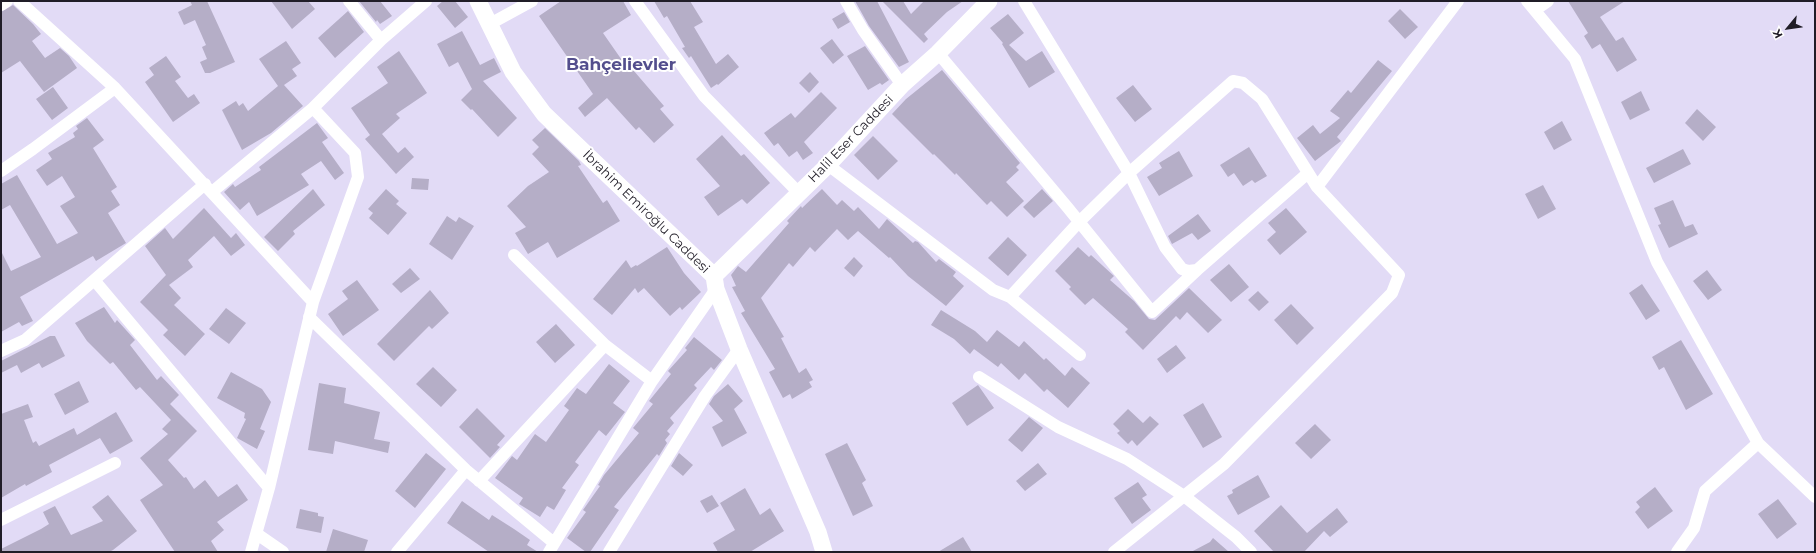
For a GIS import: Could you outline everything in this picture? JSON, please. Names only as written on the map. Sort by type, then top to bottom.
[{"type":"street","points":[[1,4],[7,1]]},
{"type":"street","points":[[18,1],[115,88],[313,302]]},
{"type":"street","points":[[349,1],[381,40]]},
{"type":"street","points":[[1,351],[25,340],[95,280],[209,188],[313,108],[381,40],[426,1]]},
{"type":"street","name":"İbrahim Emiroğlu Caddesi","points":[[478,1],[488,25],[514,72],[544,114],[715,282],[739,349],[818,532],[824,552]]},
{"type":"street","points":[[488,25],[532,1]]},
{"type":"street","points":[[635,1],[704,96],[799,193]]},
{"type":"street","points":[[846,1],[863,30],[902,85]]},
{"type":"street","name":"Halil Eser Caddesi","points":[[715,282],[799,193],[828,165],[902,85],[938,53],[989,1]]},
{"type":"street","points":[[1024,1],[1129,174],[1165,247],[1182,268],[1188,272],[1197,270]]},
{"type":"street","points":[[1317,187],[1458,1]]},
{"type":"street","points":[[1548,1],[1531,6],[1575,59],[1657,262],[1758,443],[1815,497]]},
{"type":"street","points":[[938,53],[1152,312],[1197,270],[1308,173]]},
{"type":"street","points":[[1010,297],[1079,222],[1129,174],[1233,81],[1243,83],[1262,99],[1317,187],[1399,275],[1392,293],[1224,464],[1114,552]]},
{"type":"street","points":[[1,171],[115,88]]},
{"type":"street","points":[[251,552],[269,488],[313,302],[358,177],[355,153],[313,108]]},
{"type":"street","points":[[828,165],[993,290],[1010,297],[1080,355]]},
{"type":"street","points":[[514,255],[605,345],[652,381]]},
{"type":"street","points":[[95,280],[269,488]]},
{"type":"street","points":[[309,317],[466,470],[551,548],[652,381],[715,282]]},
{"type":"street","points":[[479,481],[605,345]]},
{"type":"street","points":[[609,552],[705,396],[739,349]]},
{"type":"street","points":[[979,377],[1058,427],[1126,459],[1184,496],[1236,537],[1251,552]]},
{"type":"street","points":[[1677,552],[1694,528],[1706,491],[1758,443]]},
{"type":"street","points":[[1,520],[115,463]]},
{"type":"street","points":[[397,552],[466,470]]},
{"type":"street","points":[[257,534],[282,552]]},
{"type":"building","points":[[190,1],[207,1],[235,62],[210,73],[205,73],[200,62],[207,59],[202,47],[206,45],[195,20],[184,25],[178,12],[192,5]]},
{"type":"building","points":[[271,1],[308,1],[315,9],[292,29]]},
{"type":"building","points":[[359,1],[380,1],[392,16],[380,24],[377,20],[376,22]]},
{"type":"building","points":[[443,1],[455,1],[468,17],[455,28],[437,6]]},
{"type":"building","points":[[561,1],[623,1],[631,15],[603,33],[626,66],[628,64],[664,106],[660,109],[674,125],[654,143],[639,127],[636,130],[607,98],[585,117],[578,108],[593,94],[539,16]]},
{"type":"building","points":[[654,1],[690,1],[703,22],[694,27],[716,64],[728,54],[739,67],[718,85],[717,84],[711,88],[691,56],[689,58],[682,48],[685,47],[667,16],[664,18]]},
{"type":"building","points":[[855,1],[877,1],[909,62],[899,67],[869,26]]},
{"type":"building","points":[[882,1],[903,1],[911,14],[924,1],[963,1],[947,12],[924,34],[928,39],[924,43]]},
{"type":"building","points":[[1568,1],[1625,1],[1600,17],[1616,41],[1623,37],[1637,60],[1617,72],[1600,44],[1592,49],[1584,36],[1588,33]]},
{"type":"building","points":[[13,5],[41,34],[32,41],[45,58],[60,48],[69,56],[77,68],[44,92],[20,61],[1,73],[1,12]]},
{"type":"building","points":[[1400,9],[1418,27],[1405,39],[1388,21]]},
{"type":"building","points":[[348,11],[364,32],[335,58],[318,38]]},
{"type":"building","points":[[844,12],[850,22],[838,29],[832,19]]},
{"type":"building","points":[[1008,14],[1024,33],[1009,45],[1026,61],[1042,51],[1055,72],[1029,88],[1002,44],[1003,43],[990,28]]},
{"type":"building","points":[[462,31],[480,65],[494,58],[501,72],[483,81],[517,118],[498,137],[472,109],[471,110],[461,100],[472,89],[458,62],[449,67],[437,44]]},
{"type":"building","points":[[832,39],[844,55],[833,64],[820,48]]},
{"type":"building","points":[[286,41],[301,63],[292,69],[297,76],[284,85],[303,106],[271,133],[242,150],[222,110],[236,101],[239,106],[243,103],[248,111],[278,86],[259,59]]},
{"type":"building","points":[[865,46],[889,80],[882,85],[880,83],[868,90],[847,56]]},
{"type":"building","points":[[399,51],[427,93],[396,114],[400,118],[382,134],[398,153],[405,147],[414,157],[396,174],[365,139],[370,135],[351,108],[388,83],[377,67]]},
{"type":"building","points":[[166,56],[181,77],[175,81],[188,98],[194,94],[200,103],[173,122],[145,82],[154,75],[149,68]]},
{"type":"building","points":[[1378,60],[1392,71],[1337,137],[1341,141],[1315,161],[1297,138],[1313,125],[1320,134],[1340,118],[1330,111],[1348,90],[1351,93]]},
{"type":"building","points":[[942,70],[1020,163],[1016,167],[1019,170],[1006,182],[1024,201],[1007,217],[991,201],[987,205],[956,173],[955,175],[934,154],[933,155],[892,114],[906,99]]},
{"type":"building","points":[[810,72],[819,82],[809,93],[799,83]]},
{"type":"building","points":[[1133,85],[1152,109],[1135,122],[1116,98]]},
{"type":"building","points":[[53,87],[68,108],[52,120],[36,99]]},
{"type":"building","points":[[1641,91],[1650,110],[1630,120],[1621,102]]},
{"type":"building","points":[[821,92],[837,108],[804,142],[813,153],[803,160],[797,151],[789,157],[778,143],[774,146],[764,133],[791,113],[795,118]]},
{"type":"building","points":[[1697,109],[1716,127],[1703,141],[1685,123]]},
{"type":"building","points":[[87,118],[104,140],[93,148],[117,187],[111,191],[120,205],[108,213],[126,243],[96,261],[93,256],[20,297],[33,321],[22,326],[19,322],[1,332],[1,251],[11,271],[41,257],[10,205],[1,210],[1,184],[17,175],[57,244],[78,233],[60,206],[75,197],[62,176],[47,186],[36,170],[52,159],[48,153],[75,137],[73,133],[78,129],[76,126]]},
{"type":"building","points":[[1562,121],[1572,140],[1554,150],[1544,132]]},
{"type":"building","points":[[317,123],[328,138],[322,142],[344,173],[335,180],[321,161],[301,174],[309,185],[257,216],[249,202],[240,210],[224,192],[233,184],[235,187],[261,170],[259,167]]},
{"type":"building","points":[[545,128],[579,161],[581,165],[578,166],[603,203],[607,200],[620,221],[557,258],[548,242],[528,254],[515,233],[526,227],[507,206],[528,186],[549,172],[532,154],[539,147],[532,140]]},
{"type":"building","points":[[722,135],[741,156],[744,154],[770,183],[747,204],[742,199],[718,216],[704,197],[720,186],[696,159]]},
{"type":"building","points":[[873,136],[898,161],[878,180],[854,155]]},
{"type":"building","points":[[1249,147],[1267,176],[1255,183],[1252,180],[1243,186],[1234,173],[1228,177],[1220,165]]},
{"type":"building","points":[[1683,149],[1691,164],[1654,183],[1646,168]]},
{"type":"building","points":[[1179,151],[1193,176],[1159,196],[1147,177],[1162,168],[1159,163]]},
{"type":"building","points":[[412,178],[429,179],[428,190],[411,189]]},
{"type":"building","points":[[1543,185],[1556,209],[1538,219],[1525,194]]},
{"type":"building","points":[[313,189],[325,205],[293,231],[295,234],[278,251],[264,237]]},
{"type":"building","points":[[386,189],[399,201],[396,204],[407,213],[388,235],[369,218],[373,213],[368,209]]},
{"type":"building","points":[[822,189],[837,205],[842,200],[854,211],[858,207],[879,229],[887,219],[913,243],[915,241],[918,242],[936,262],[939,259],[956,272],[953,276],[964,286],[946,306],[908,276],[890,257],[889,258],[858,231],[848,240],[837,229],[815,252],[810,247],[793,267],[789,263],[761,298],[784,337],[781,338],[799,373],[806,368],[813,380],[809,382],[812,387],[792,399],[790,394],[783,398],[769,372],[775,369],[741,313],[745,311],[732,287],[736,286],[731,275],[738,266],[746,272],[789,223],[787,221],[801,206],[802,208]]},
{"type":"building","points":[[1042,189],[1053,201],[1034,218],[1023,207]]},
{"type":"building","points":[[1673,200],[1685,227],[1693,224],[1698,234],[1669,248],[1658,225],[1661,224],[1654,208]]},
{"type":"building","points":[[204,208],[231,238],[236,233],[245,245],[231,256],[214,236],[188,260],[193,267],[169,285],[181,298],[174,305],[205,334],[185,356],[163,335],[168,330],[140,302],[166,275],[145,246],[165,228],[173,239]]},
{"type":"building","points":[[1286,208],[1307,232],[1280,255],[1267,240],[1276,232],[1268,223]]},
{"type":"building","points":[[1198,214],[1211,231],[1198,240],[1192,233],[1172,244],[1168,236]]},
{"type":"building","points":[[447,216],[456,222],[459,217],[474,226],[452,260],[429,244]]},
{"type":"building","points":[[1008,237],[1027,255],[1008,276],[988,258]]},
{"type":"building","points":[[667,247],[684,273],[701,292],[682,310],[680,307],[670,316],[644,288],[638,293],[635,288],[612,315],[593,299],[626,260],[631,268],[636,265],[637,266]]},
{"type":"building","points":[[1078,247],[1089,257],[1091,255],[1114,276],[1110,280],[1134,301],[1149,319],[1155,320],[1189,288],[1222,320],[1208,333],[1187,312],[1180,320],[1176,316],[1143,350],[1125,332],[1128,329],[1093,298],[1085,305],[1069,289],[1071,287],[1055,271]]},
{"type":"building","points":[[854,257],[863,266],[854,277],[844,268]]},
{"type":"building","points":[[1229,264],[1249,287],[1231,302],[1210,280]]},
{"type":"building","points":[[410,268],[420,279],[401,293],[392,284]]},
{"type":"building","points":[[1707,270],[1722,290],[1708,300],[1693,281]]},
{"type":"building","points":[[357,280],[379,310],[343,336],[328,314],[348,299],[342,291]]},
{"type":"building","points":[[1642,284],[1660,311],[1646,320],[1629,293]]},
{"type":"building","points":[[430,290],[449,313],[432,329],[429,326],[394,361],[377,344]]},
{"type":"building","points":[[1258,291],[1269,302],[1259,311],[1248,300]]},
{"type":"building","points":[[1291,304],[1314,328],[1297,345],[1274,320]]},
{"type":"building","points":[[104,307],[115,323],[117,320],[135,340],[130,345],[157,380],[161,376],[179,395],[170,404],[197,431],[168,460],[184,478],[186,477],[194,489],[205,480],[218,497],[237,484],[248,500],[217,522],[224,530],[211,541],[218,552],[175,552],[140,500],[163,485],[140,458],[168,434],[162,429],[171,420],[140,387],[136,390],[113,362],[110,364],[87,341],[75,323]]},
{"type":"building","points":[[226,308],[246,323],[229,344],[209,329]]},
{"type":"building","points":[[941,310],[975,331],[987,342],[997,330],[1019,347],[1024,341],[1044,360],[1046,358],[1065,376],[1072,367],[1090,383],[1068,408],[1047,389],[1044,392],[1025,373],[1019,380],[1001,363],[998,367],[974,349],[970,354],[954,339],[931,325]]},
{"type":"building","points":[[556,324],[575,345],[555,363],[536,342]]},
{"type":"building","points":[[50,336],[55,336],[65,356],[42,368],[39,363],[21,373],[17,365],[1,373],[1,361]]},
{"type":"building","points":[[694,337],[722,360],[714,370],[711,367],[694,385],[697,388],[670,418],[674,423],[667,431],[670,434],[665,440],[667,443],[659,456],[657,454],[614,507],[619,510],[590,552],[586,552],[567,538],[586,512],[583,510],[600,486],[598,485],[604,475],[639,433],[633,428],[653,404],[649,401],[671,374],[668,371],[687,350],[685,348]]},
{"type":"building","points":[[1681,340],[1713,394],[1686,410],[1664,367],[1659,370],[1652,357]]},
{"type":"building","points":[[1176,345],[1186,358],[1167,373],[1157,359]]},
{"type":"building","points":[[609,364],[630,381],[613,403],[625,412],[606,436],[599,430],[575,462],[579,465],[562,488],[566,490],[554,510],[547,506],[540,517],[519,504],[523,498],[495,478],[512,456],[517,460],[535,434],[546,442],[569,410],[564,406],[577,388],[586,394]]},
{"type":"building","points":[[433,367],[457,390],[441,407],[416,384]]},
{"type":"building","points":[[231,372],[262,389],[271,402],[260,429],[265,431],[257,449],[237,438],[246,419],[244,418],[245,413],[217,398]]},
{"type":"building","points":[[79,381],[89,402],[65,415],[54,394]]},
{"type":"building","points":[[319,383],[346,388],[344,403],[380,412],[374,439],[390,442],[388,453],[335,441],[333,454],[308,450]]},
{"type":"building","points":[[728,384],[743,401],[734,409],[747,433],[722,447],[712,427],[723,421],[709,404],[714,396]]},
{"type":"building","points":[[978,385],[994,408],[967,426],[952,403]]},
{"type":"building","points":[[1203,403],[1222,437],[1203,448],[1183,415]]},
{"type":"building","points":[[28,404],[33,417],[24,420],[33,443],[36,441],[39,446],[74,428],[77,435],[116,412],[133,441],[110,454],[100,438],[49,465],[52,472],[26,486],[25,484],[1,498],[1,414]]},
{"type":"building","points":[[477,408],[505,436],[497,445],[500,447],[490,458],[459,427]]},
{"type":"building","points":[[1128,409],[1143,423],[1150,416],[1159,424],[1137,446],[1132,440],[1128,444],[1117,433],[1120,431],[1113,424]]},
{"type":"building","points":[[1029,417],[1043,428],[1022,452],[1008,440]]},
{"type":"building","points":[[1315,424],[1331,440],[1311,459],[1295,443]]},
{"type":"building","points":[[847,443],[866,480],[862,483],[873,506],[853,516],[825,454]]},
{"type":"building","points":[[426,453],[446,469],[415,508],[395,491]]},
{"type":"building","points":[[679,453],[693,465],[683,476],[671,466]]},
{"type":"building","points":[[1038,463],[1047,474],[1025,491],[1016,481]]},
{"type":"building","points":[[1258,475],[1270,497],[1238,515],[1227,496],[1233,493],[1232,490]]},
{"type":"building","points":[[1138,482],[1147,495],[1142,498],[1151,510],[1132,524],[1114,498]]},
{"type":"building","points":[[1655,487],[1673,511],[1648,529],[1635,512],[1640,507],[1636,502]]},
{"type":"building","points":[[745,488],[760,515],[770,508],[784,531],[750,552],[718,552],[713,543],[735,530],[720,503]]},
{"type":"building","points":[[108,495],[137,531],[113,550],[109,552],[1,552],[1,549],[49,524],[43,512],[55,506],[71,535],[103,521],[92,507]]},
{"type":"building","points":[[712,495],[719,506],[707,513],[700,501]]},
{"type":"building","points":[[1778,499],[1797,524],[1777,539],[1758,514]]},
{"type":"building","points":[[462,501],[489,520],[492,515],[514,529],[530,540],[527,545],[538,552],[489,552],[447,523]]},
{"type":"building","points":[[1281,505],[1307,533],[1337,508],[1348,522],[1330,537],[1324,531],[1304,552],[1274,552],[1254,531]]},
{"type":"building","points":[[300,509],[318,513],[318,516],[324,517],[321,533],[296,528]]},
{"type":"building","points":[[333,529],[368,540],[364,552],[326,552]]},
{"type":"building","points":[[963,537],[972,552],[938,552]]},
{"type":"building","points":[[1213,538],[1229,552],[1191,552],[1210,542]]},
{"type":"district","name":"Bahçelievler","points":[[621,65]]}]
